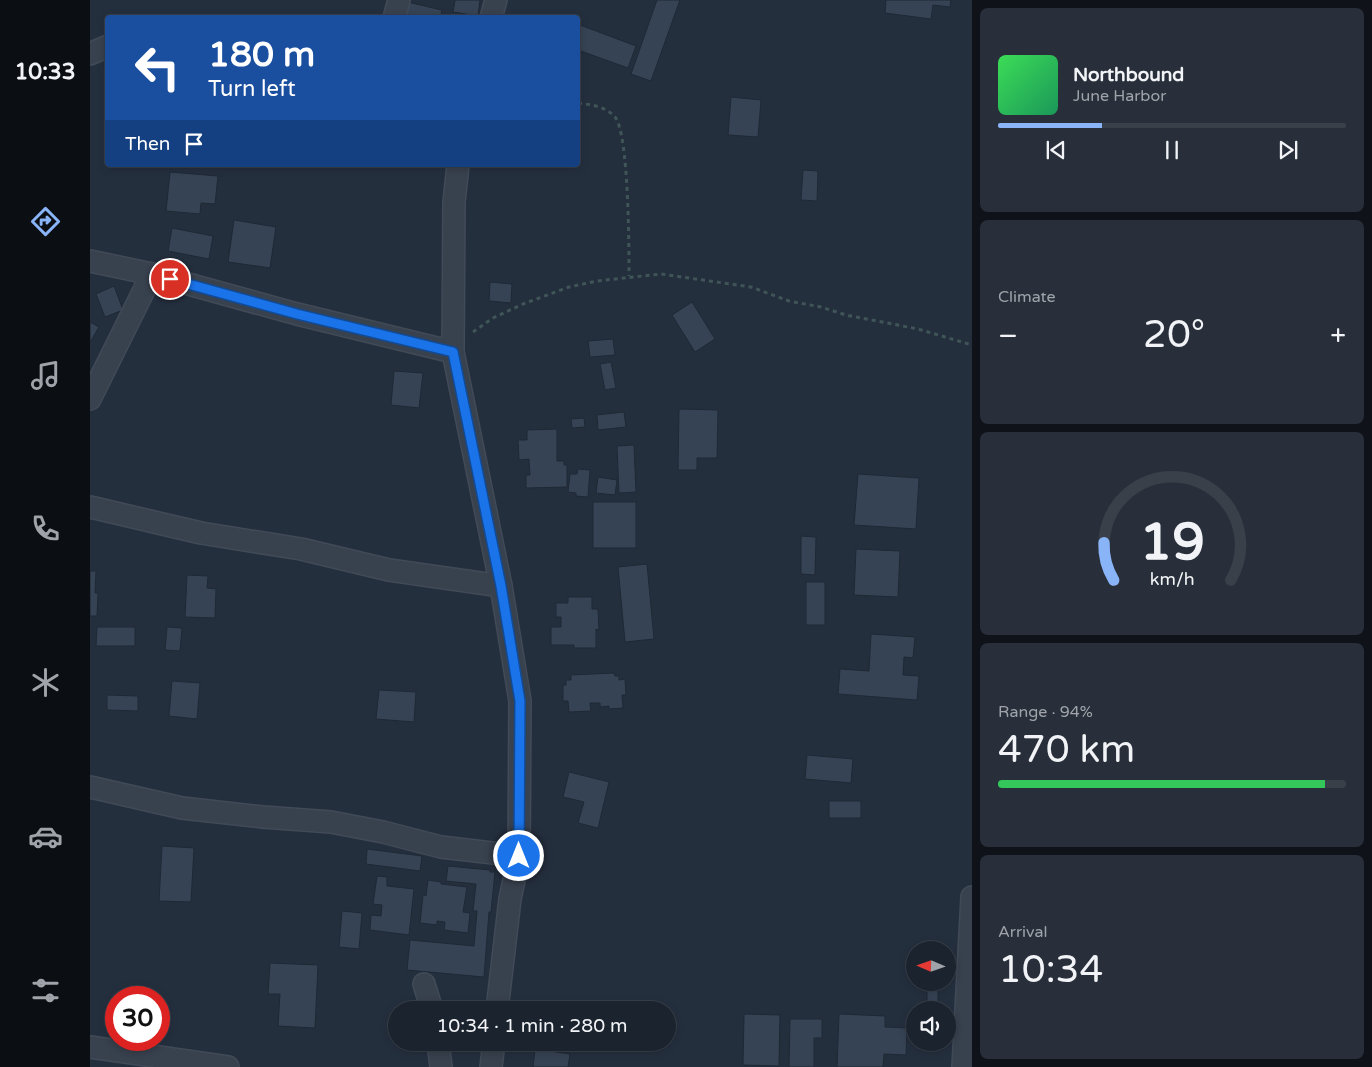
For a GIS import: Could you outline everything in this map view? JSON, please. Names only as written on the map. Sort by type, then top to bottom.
[{"type":"street","points":[[395,15],[399,0]]},
{"type":"street","points":[[492,15],[496,0]]},
{"type":"street","points":[[90,54],[105,47]]},
{"type":"street","points":[[458,167],[454,202],[453,352],[501,586],[520,701],[519,856],[510,899],[498,1001]]},
{"type":"street","points":[[90,261],[152,274],[297,314],[453,352]]},
{"type":"street","points":[[90,399],[152,274]]},
{"type":"street","points":[[90,507],[201,533],[301,549],[389,570],[501,586]]},
{"type":"street","points":[[90,787],[182,808],[331,822],[383,832],[441,847],[519,856]]},
{"type":"street","points":[[963,1067],[972,897]]},
{"type":"street","points":[[424,984],[429,1001]]},
{"type":"street","points":[[90,1047],[228,1067]]},
{"type":"street","points":[[439,1051],[441,1067]]},
{"type":"street","points":[[491,1067],[493,1051]]},
{"type":"path","points":[[580,103],[602,106],[616,118],[622,137],[626,169],[628,276]]},
{"type":"path","points":[[453,352],[471,333],[493,318],[522,304],[569,287],[597,280],[661,274],[751,288],[789,301],[821,307],[846,315],[918,329],[972,345]]},
{"type":"building","points":[[455,0],[480,0],[478,15],[453,12]]},
{"type":"building","points":[[657,0],[680,0],[651,81],[631,74]]},
{"type":"building","points":[[886,0],[951,0],[950,7],[933,5],[931,19],[885,13]]},
{"type":"building","points":[[403,1],[442,10],[441,15],[401,15]]},
{"type":"building","points":[[580,25],[636,46],[628,68],[580,51]]},
{"type":"building","points":[[731,97],[761,100],[758,137],[728,135]]},
{"type":"building","points":[[803,170],[818,171],[817,201],[801,200]]},
{"type":"building","points":[[170,172],[218,176],[215,204],[201,203],[200,214],[166,211]]},
{"type":"building","points":[[234,220],[276,227],[270,268],[228,262]]},
{"type":"building","points":[[172,228],[213,236],[209,259],[168,251]]},
{"type":"building","points":[[490,282],[512,284],[511,303],[489,301]]},
{"type":"building","points":[[114,286],[123,310],[105,317],[96,294]]},
{"type":"building","points":[[692,302],[715,339],[695,352],[672,315]]},
{"type":"building","points":[[90,322],[99,327],[91,341],[90,341]]},
{"type":"building","points":[[613,339],[615,355],[590,357],[588,341]]},
{"type":"building","points":[[611,362],[616,388],[605,390],[600,364]]},
{"type":"building","points":[[394,371],[423,373],[419,408],[391,405]]},
{"type":"building","points":[[679,409],[718,410],[717,458],[697,458],[697,470],[678,470]]},
{"type":"building","points":[[624,412],[626,427],[598,430],[597,415]]},
{"type":"building","points":[[584,418],[585,427],[572,428],[571,419]]},
{"type":"building","points":[[557,429],[557,461],[564,461],[564,465],[567,465],[567,487],[526,488],[526,475],[530,475],[529,459],[519,460],[518,440],[527,440],[527,430]]},
{"type":"building","points":[[634,445],[636,492],[619,493],[617,446]]},
{"type":"building","points":[[578,469],[590,470],[588,497],[576,496],[576,493],[568,492],[570,474],[577,474]]},
{"type":"building","points":[[858,474],[919,478],[916,529],[854,525]]},
{"type":"building","points":[[598,477],[617,480],[615,495],[596,493]]},
{"type":"building","points":[[593,502],[636,502],[636,548],[593,548]]},
{"type":"building","points":[[801,536],[816,537],[815,575],[801,574]]},
{"type":"building","points":[[856,549],[900,551],[898,597],[854,595]]},
{"type":"building","points":[[647,564],[654,639],[625,642],[618,567]]},
{"type":"building","points":[[90,571],[96,571],[95,593],[98,593],[97,616],[90,616]]},
{"type":"building","points":[[187,575],[208,576],[207,588],[216,589],[215,618],[185,617]]},
{"type":"building","points":[[806,582],[825,582],[825,625],[806,625]]},
{"type":"building","points":[[568,597],[592,597],[592,609],[598,609],[599,630],[596,629],[596,648],[574,648],[574,645],[551,645],[551,627],[561,627],[561,617],[556,617],[556,603],[568,603]]},
{"type":"building","points":[[97,627],[135,627],[135,646],[96,646]]},
{"type":"building","points":[[167,627],[182,628],[180,651],[165,650]]},
{"type":"building","points":[[871,634],[915,637],[913,658],[904,657],[903,675],[919,676],[917,700],[838,694],[840,669],[869,671]]},
{"type":"building","points":[[614,673],[615,676],[619,676],[619,680],[625,679],[626,695],[622,695],[623,708],[609,709],[609,706],[600,707],[600,703],[590,703],[591,711],[569,712],[568,701],[563,701],[563,685],[566,685],[566,680],[571,680],[571,675]]},
{"type":"building","points":[[172,681],[200,683],[197,719],[169,716]]},
{"type":"building","points":[[379,690],[416,692],[414,722],[376,719]]},
{"type":"building","points":[[107,695],[138,696],[138,711],[107,710]]},
{"type":"building","points":[[807,755],[853,759],[851,783],[805,779]]},
{"type":"building","points":[[569,772],[609,782],[598,828],[578,823],[584,802],[563,797]]},
{"type":"building","points":[[829,801],[861,801],[861,818],[829,818]]},
{"type":"building","points":[[162,846],[194,848],[191,902],[159,901]]},
{"type":"building","points":[[367,849],[422,856],[420,871],[366,864]]},
{"type":"building","points":[[448,866],[495,872],[491,912],[489,912],[484,977],[407,970],[410,940],[474,946],[477,911],[473,911],[476,884],[446,881]]},
{"type":"building","points":[[377,876],[387,877],[387,886],[414,889],[409,935],[370,930],[371,915],[381,916],[382,905],[373,904]]},
{"type":"building","points":[[428,880],[441,882],[441,884],[467,887],[463,912],[470,913],[468,933],[444,930],[445,922],[437,921],[437,925],[420,923],[423,895],[426,896]]},
{"type":"building","points":[[342,911],[362,913],[359,949],[339,947]]},
{"type":"building","points":[[270,963],[318,965],[315,1028],[278,1026],[280,994],[268,994]]},
{"type":"building","points":[[927,991],[938,991],[938,1001],[927,1001]]},
{"type":"building","points":[[744,1014],[780,1015],[779,1066],[743,1065]]},
{"type":"building","points":[[839,1014],[885,1016],[885,1027],[906,1028],[906,1055],[884,1054],[883,1067],[837,1067]]},
{"type":"building","points":[[790,1019],[822,1019],[822,1038],[814,1038],[814,1067],[789,1067]]},
{"type":"building","points":[[535,1051],[570,1054],[568,1067],[533,1067]]},
{"type":"route","points":[[170,279],[297,314],[453,352],[501,586],[520,701],[519,856]]}]
